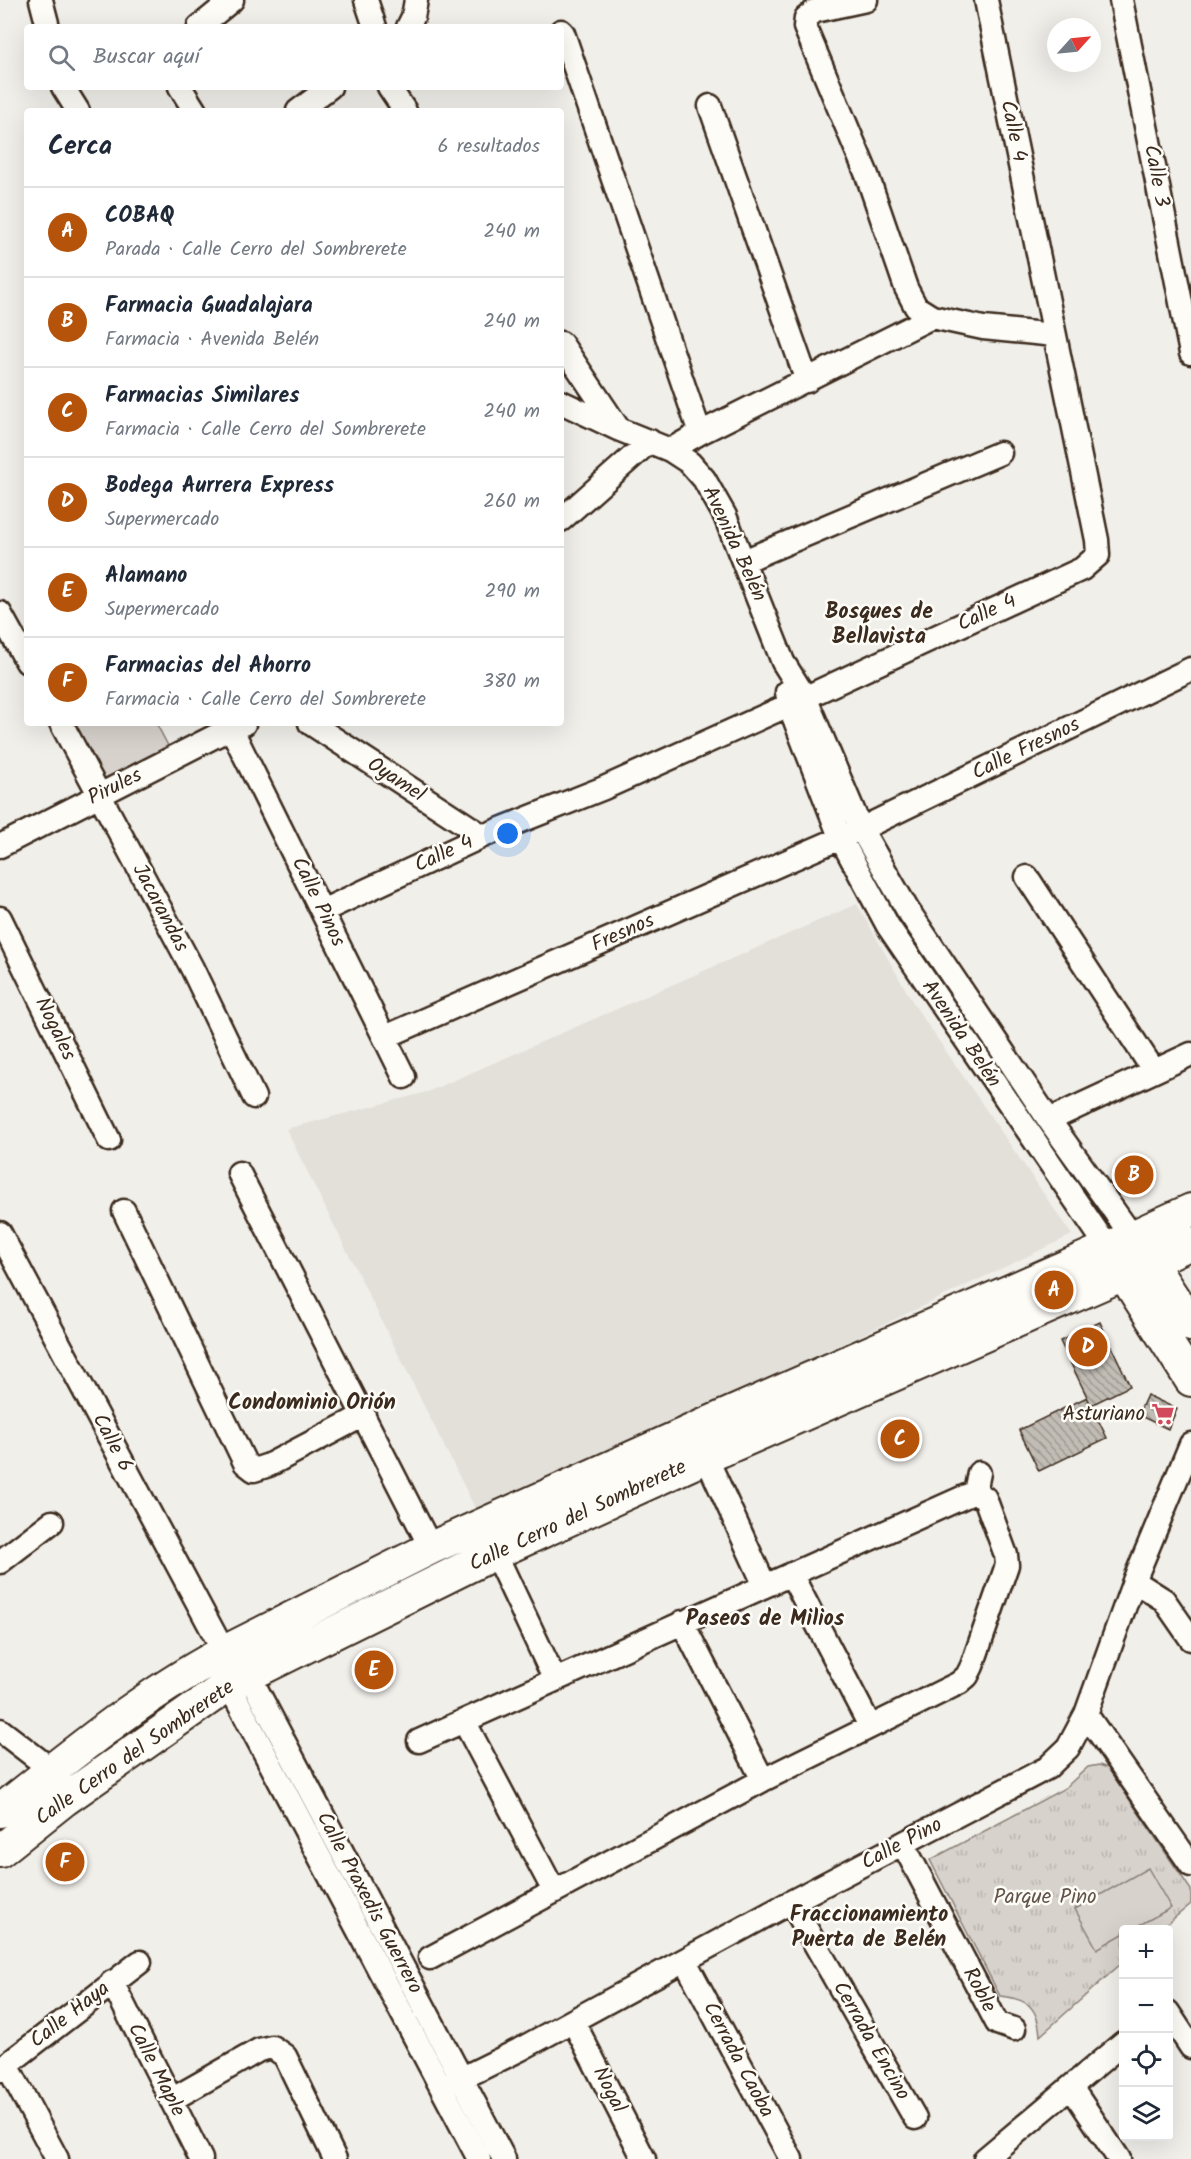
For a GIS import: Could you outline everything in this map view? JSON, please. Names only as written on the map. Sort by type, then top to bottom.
[{"type":"main road","name":"Calle Cerro del Sombrerete","points":[[0,1851],[64,1800],[238,1680],[495,1553],[706,1456],[1129,1255],[1191,1210]]},
{"type":"main road","name":"Calle Cerro del Sombrerete","points":[[0,1811],[117,1719],[224,1652],[431,1548],[692,1430],[1129,1255],[1191,1243]]},
{"type":"main road","name":"Avenida Belén","points":[[1129,1255],[1191,1325]]},
{"type":"main road","name":"Avenida Belén","points":[[1129,1255],[1191,1380]]},
{"type":"street","points":[[41,0],[47,24]]},
{"type":"street","points":[[203,24],[232,0]]},
{"type":"street","points":[[366,0],[374,24]]},
{"type":"street","points":[[410,24],[416,0]]},
{"type":"street","points":[[866,0],[815,11],[806,18],[805,27],[867,175],[906,288],[916,307],[932,317],[983,328],[1054,335]]},
{"type":"street","name":"Calle 4","points":[[322,911],[483,836],[604,788],[797,701],[1082,569],[1098,555],[1097,540],[986,0]]},
{"type":"street","name":"Calle 3","points":[[1121,0],[1191,353]]},
{"type":"street","points":[[564,36],[700,433]]},
{"type":"street","points":[[65,90],[76,108]]},
{"type":"street","points":[[182,90],[193,108]]},
{"type":"street","points":[[302,108],[326,90]]},
{"type":"street","points":[[710,106],[807,381]]},
{"type":"street","points":[[564,518],[660,446],[700,433],[932,317]]},
{"type":"street","points":[[564,348],[618,429]]},
{"type":"street","name":"Avenida Belén","points":[[564,403],[660,446],[690,464],[704,479],[725,516],[744,561],[797,701],[888,926],[1129,1255]]},
{"type":"street","points":[[744,561],[1000,453]]},
{"type":"street","points":[[0,612],[24,656]]},
{"type":"street","name":"Calle Fresnos","points":[[851,833],[1191,669]]},
{"type":"street","name":"Jacarandas","points":[[63,726],[192,968],[254,1096]]},
{"type":"street","name":"Pirules","points":[[0,846],[238,726]]},
{"type":"street","name":"Calle Pinos","points":[[238,726],[322,911],[404,1077]]},
{"type":"street","name":"Oyamel","points":[[315,726],[483,836]]},
{"type":"street","name":"Avenida Belén","points":[[851,833],[907,909],[1049,1120],[1129,1255]]},
{"type":"street","name":"Fresnos","points":[[385,1037],[851,833]]},
{"type":"street","points":[[1027,878],[1154,1071]]},
{"type":"street","name":"Nogales","points":[[0,918],[109,1140]]},
{"type":"street","points":[[1049,1120],[1191,1054]]},
{"type":"street","points":[[239,1173],[431,1548]]},
{"type":"street","points":[[124,1211],[244,1463],[255,1470],[268,1465],[364,1415]]},
{"type":"street","name":"Calle 6","points":[[0,1233],[224,1652]]},
{"type":"street","name":"Calle Pino","points":[[452,2083],[573,2021],[791,1902],[1047,1768],[1068,1748],[1086,1714],[1134,1581],[1191,1444]]},
{"type":"street","points":[[706,1456],[765,1587]]},
{"type":"street","points":[[419,1741],[765,1587],[977,1482],[985,1498],[1006,1555],[1006,1565],[972,1666],[967,1676],[959,1683],[763,1780],[430,1958]]},
{"type":"street","points":[[0,1563],[52,1522]]},
{"type":"street","points":[[495,1553],[555,1680]]},
{"type":"street","points":[[791,1574],[870,1726]]},
{"type":"street","points":[[1134,1581],[1164,1600],[1191,1639]]},
{"type":"street","points":[[682,1622],[763,1780]]},
{"type":"street","name":"Calle Praxedis Guerrero","points":[[224,1652],[452,2083],[504,2159]]},
{"type":"street","points":[[1086,1714],[1191,1865]]},
{"type":"street","points":[[464,1721],[554,1891]]},
{"type":"street","points":[[0,1730],[52,1770]]},
{"type":"street","name":"Roble","points":[[903,1844],[997,2024],[1014,2029]]},
{"type":"street","name":"Cerrada Encino","points":[[791,1902],[915,2118]]},
{"type":"street","name":"Cerrada Caoba","points":[[686,1961],[791,2159]]},
{"type":"street","name":"Calle Haya","points":[[3,2068],[140,1962]]},
{"type":"street","name":"Calle Maple","points":[[112,1982],[201,2159]]},
{"type":"street","points":[[1173,2020],[1191,2047]]},
{"type":"street","name":"Nogal","points":[[573,2021],[644,2159]]},
{"type":"street","points":[[985,2159],[1119,2046]]},
{"type":"street","points":[[171,2100],[259,2050],[272,2048],[285,2056],[335,2159]]},
{"type":"street","points":[[3,2068],[57,2159]]},
{"type":"street","name":"Calle Praxedis Guerrero","points":[[452,2083],[479,2159]]},
{"type":"street","points":[[1071,2087],[1119,2159]]},
{"type":"shaded area","points":[[857,904],[915,1006],[1072,1235],[644,1439],[481,1520],[286,1129],[427,1092]]},
{"type":"green space","points":[[66,726],[158,726],[175,759],[102,796]]},
{"type":"green space","name":"Parque Pino","points":[[1099,1765],[1108,1768],[1191,1890],[1191,1904],[1166,1925],[1119,1925],[1119,1966],[1040,2036],[1037,2018],[1030,2006],[1018,1999],[1000,1996],[930,1860],[1065,1788],[1088,1767]]},
{"type":"green space","points":[[1148,1868],[1171,1908],[1139,1925],[1119,1925],[1119,1936],[1097,1949],[1075,1909]]},
{"type":"building","points":[[1100,1322],[1130,1386],[1091,1405],[1060,1341]]},
{"type":"building","points":[[1147,1395],[1177,1409],[1168,1429],[1138,1415]]},
{"type":"building","points":[[1087,1397],[1107,1438],[1039,1471],[1019,1430]]},
{"type":"place","name":"Farmacia Guadalajara","points":[[1134,1175]]},
{"type":"place","name":"COBAQ","points":[[1054,1290]]},
{"type":"place","name":"Bodega Aurrera Express","points":[[1088,1347]]},
{"type":"place","name":"Asturiano","points":[[1163,1414]]},
{"type":"place","name":"Farmacias Similares","points":[[900,1439]]},
{"type":"place","name":"Alamano","points":[[374,1670]]},
{"type":"place","name":"Farmacias del Ahorro","points":[[65,1862]]},
{"type":"district","name":"Bosques de Bellavista","points":[[879,624]]},
{"type":"district","name":"Condominio Orión","points":[[312,1403]]},
{"type":"district","name":"Paseos de Milios","points":[[765,1619]]},
{"type":"district","name":"Fraccionamiento Puerta de Belén","points":[[869,1928]]}]
